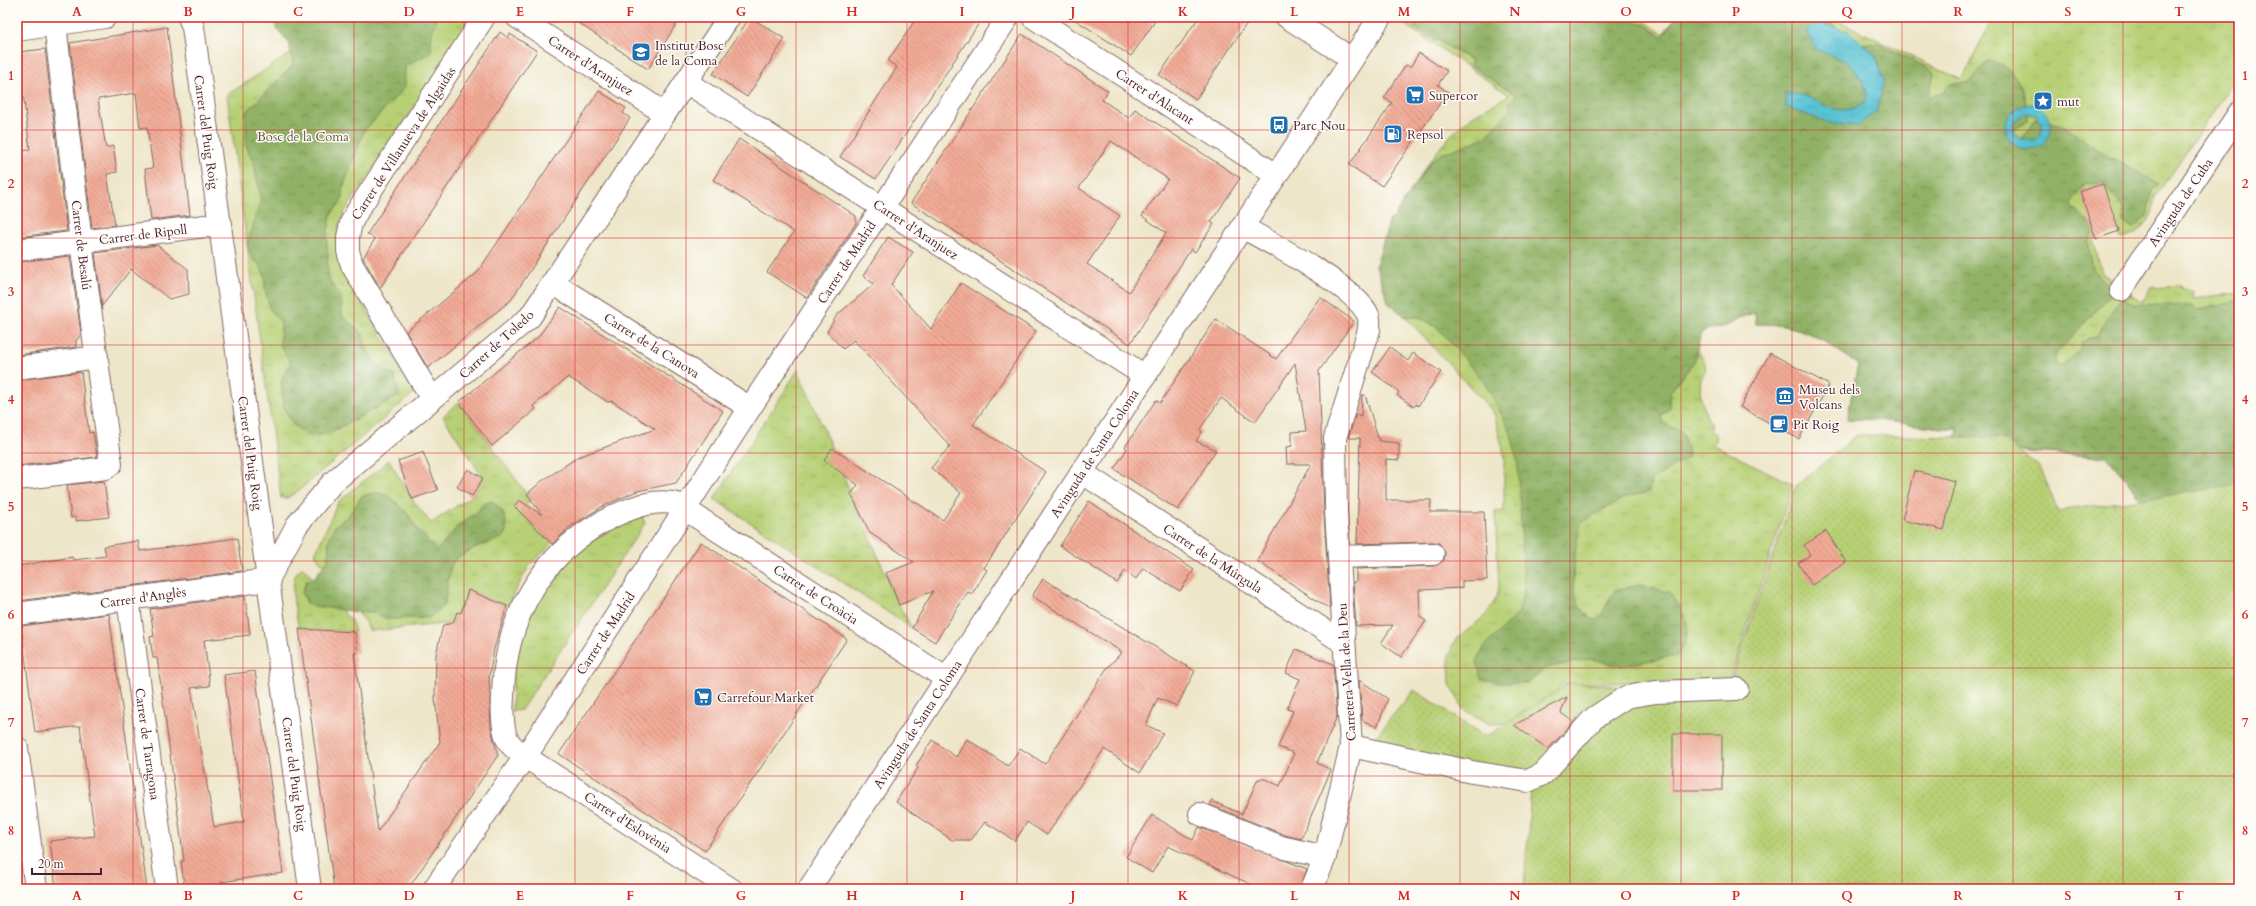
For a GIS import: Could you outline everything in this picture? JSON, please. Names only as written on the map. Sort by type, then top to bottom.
[{"type":"street","points":[[17,30],[105,17]]},
{"type":"street","name":"Carrer del Puig Roig","points":[[189,17],[193,27],[221,224],[310,889]]},
{"type":"street","name":"Carrer de Villanueva de Algaidas","points":[[432,399],[358,277],[348,251],[348,238],[351,223],[358,210],[484,17]]},
{"type":"street","name":"Carrer d'Aranjuez","points":[[517,17],[664,113]]},
{"type":"street","name":"Carrer de Toledo","points":[[268,580],[297,525],[333,482],[530,317],[729,17]]},
{"type":"street","name":"Carrer de Madrid","points":[[434,889],[524,756],[750,408],[1008,17]]},
{"type":"street","name":"Carrer d'Alacant","points":[[1033,17],[1276,175]]},
{"type":"street","points":[[1287,17],[1352,59]]},
{"type":"street","name":"Avinguda de Santa Coloma","points":[[809,889],[1380,17]]},
{"type":"street","name":"Carrer de Besalú","points":[[17,478],[100,469],[110,466],[55,24]]},
{"type":"street","name":"Carrer d'Aranjuez","points":[[686,82],[1145,376]]},
{"type":"street","name":"Avinguda de Cuba","points":[[2120,290],[2239,113]]},
{"type":"street","name":"Carrer de Ripoll","points":[[17,250],[221,224]]},
{"type":"street","name":"Carretera Vella de la Deu","points":[[1242,227],[1335,282],[1360,303],[1369,316],[1369,330],[1335,438],[1339,556],[1351,746],[1325,857],[1312,889]]},
{"type":"street","name":"Carrer de la Canova","points":[[553,283],[750,408]]},
{"type":"street","points":[[17,368],[97,357]]},
{"type":"street","name":"Carrer de la Múrgula","points":[[1081,472],[1344,643]]},
{"type":"street","points":[[524,756],[508,741],[502,707],[503,684],[509,643],[522,607],[530,592],[554,560],[577,538],[600,522],[639,505],[656,502],[673,503],[685,508]]},
{"type":"street","name":"Carrer de Croàcia","points":[[685,508],[947,679]]},
{"type":"street","points":[[1339,556],[1433,554]]},
{"type":"street","name":"Carrer d'Anglès","points":[[17,614],[268,580]]},
{"type":"street","name":"Carrer de Tarragona","points":[[128,599],[167,889]]},
{"type":"street","points":[[1351,746],[1472,772],[1528,781],[1543,774],[1594,718],[1626,697],[1656,692],[1737,689]]},
{"type":"street","points":[[17,748],[36,889]]},
{"type":"street","name":"Carrer d'Eslovènia","points":[[524,756],[731,889]]},
{"type":"street","points":[[1200,814],[1281,847],[1325,857]]},
{"type":"green space","name":"Bosc de la Coma","points":[[272,17],[437,17],[432,29],[431,52],[405,66],[405,87],[364,131],[342,190],[343,198],[331,215],[327,237],[328,278],[341,297],[342,316],[363,334],[364,342],[373,360],[395,376],[399,396],[331,432],[316,436],[308,435],[294,425],[284,409],[281,381],[291,363],[280,346],[281,322],[270,310],[265,289],[265,277],[259,263],[254,261],[247,246],[261,199],[255,168],[246,145],[246,112],[293,65],[289,42],[277,29]]},
{"type":"green space","name":"Bosc de la Coma","points":[[329,17],[474,17],[344,213],[339,227],[338,248],[343,270],[415,392],[298,491],[287,498],[281,498],[227,95],[331,27]]},
{"type":"green space","points":[[1411,17],[1639,17],[1663,34],[1676,17],[1830,17],[1962,80],[1993,17],[2239,17],[2239,74],[2155,197],[2150,218],[2146,224],[2135,233],[2121,239],[2119,231],[2093,239],[2102,273],[2142,302],[2151,288],[2181,286],[2181,289],[2193,290],[2194,298],[2239,293],[2239,488],[2106,457],[2026,452],[1956,436],[1959,430],[1878,420],[1847,419],[1858,364],[1811,334],[1787,326],[1756,324],[1755,313],[1743,316],[1730,324],[1704,330],[1698,341],[1696,350],[1703,358],[1706,368],[1701,380],[1701,397],[1704,410],[1712,425],[1710,431],[1717,435],[1713,445],[1793,484],[1730,680],[1561,684],[1548,707],[1517,723],[1490,724],[1463,709],[1450,684],[1449,655],[1453,649],[1451,647],[1458,638],[1486,615],[1497,597],[1499,586],[1495,512],[1504,511],[1504,454],[1494,413],[1400,311],[1389,304],[1376,265],[1390,220],[1393,219],[1430,161],[1452,134],[1465,122],[1479,112],[1509,95],[1406,25]]},
{"type":"green space","points":[[1417,17],[1621,17],[1644,24],[1663,37],[1676,17],[1724,17],[1727,20],[1741,17],[1820,17],[1832,23],[1849,43],[1879,44],[1930,69],[1934,72],[1929,97],[1942,93],[1952,83],[1969,83],[1988,61],[1998,63],[2006,68],[2019,83],[2026,102],[2027,121],[2010,132],[2020,142],[2035,119],[2063,125],[2109,158],[2122,162],[2159,185],[2152,191],[2147,217],[2132,228],[2124,222],[2123,208],[2103,184],[2086,182],[2070,205],[2095,228],[2088,242],[2093,269],[2114,291],[2055,355],[2056,364],[2062,365],[2079,351],[2082,342],[2096,336],[2122,297],[2134,304],[2191,306],[2197,310],[2230,303],[2239,298],[2239,889],[2149,521],[2136,494],[2120,473],[2106,457],[1957,446],[1956,436],[1959,430],[1878,420],[1847,419],[1858,364],[1811,334],[1787,326],[1756,324],[1755,313],[1743,317],[1726,326],[1710,329],[1701,333],[1694,362],[1670,392],[1669,409],[1661,415],[1662,422],[1683,433],[1689,457],[1651,480],[1649,492],[1626,497],[1581,522],[1575,555],[1573,579],[1574,591],[1582,610],[1594,620],[1600,617],[1615,590],[1639,585],[1669,592],[1684,615],[1688,629],[1687,636],[1678,655],[1621,666],[1591,659],[1546,668],[1527,683],[1499,683],[1481,679],[1477,660],[1485,646],[1519,612],[1524,588],[1518,464],[1510,430],[1483,380],[1437,327],[1418,317],[1405,316],[1389,304],[1376,265],[1390,220],[1393,219],[1431,161],[1441,154],[1486,137],[1511,109],[1509,103],[1516,95],[1471,66],[1471,60],[1414,27]]},
{"type":"green space","points":[[798,370],[899,605],[912,628],[714,499]]},
{"type":"green space","points":[[459,402],[531,500],[522,508],[522,514],[552,544],[530,564],[507,606],[468,590],[461,613],[457,612],[453,623],[370,631],[366,623],[315,554],[338,502],[389,460],[412,499],[431,523],[472,496],[483,478],[443,416]]},
{"type":"green space","points":[[1857,435],[2001,438],[2040,467],[2058,511],[2239,485],[2239,889],[1524,889],[1531,790],[1370,743],[1414,690],[1486,737],[1569,683],[1727,694],[1796,486]]},
{"type":"green space","points":[[376,493],[390,496],[408,514],[417,529],[437,551],[458,526],[478,511],[483,504],[492,501],[504,515],[506,534],[500,539],[478,546],[454,560],[450,569],[444,605],[429,618],[387,619],[373,612],[358,612],[313,606],[307,603],[302,593],[306,581],[314,578],[328,560],[329,540],[335,526],[349,515],[362,496]]},
{"type":"green space","points":[[641,514],[645,523],[521,710],[512,711],[513,663],[538,594],[578,548]]},
{"type":"green space","points":[[303,567],[352,622],[355,632],[299,629],[294,605],[293,587],[294,579]]},
{"type":"water","points":[[1815,22],[1848,31],[1875,54],[1884,80],[1876,112],[1857,126],[1829,123],[1786,107],[1786,93],[1805,96],[1827,106],[1841,110],[1848,110],[1865,103],[1867,93],[1862,79],[1846,61],[1817,50],[1806,32]]},
{"type":"water","points":[[2033,104],[2045,111],[2050,121],[2051,131],[2047,140],[2040,147],[2031,150],[2020,148],[2008,139],[2006,132],[2007,119],[2010,114],[2019,107]],"holes":[[[2025,113],[2035,115],[2042,124],[2041,135],[2034,141],[2020,139],[2014,131],[2015,121]]]},
{"type":"building","points":[[569,17],[681,17],[648,69]]},
{"type":"building","points":[[750,17],[785,39],[747,97],[713,74]]},
{"type":"building","points":[[917,17],[983,17],[876,179],[840,157],[897,67],[888,61]]},
{"type":"building","points":[[1071,17],[1158,17],[1131,56]]},
{"type":"building","points":[[1199,17],[1251,17],[1196,99],[1159,75]]},
{"type":"building","points":[[167,27],[190,215],[151,220],[145,169],[153,168],[147,127],[140,128],[136,93],[98,99],[106,148],[113,146],[117,172],[107,174],[115,225],[92,228],[70,43]]},
{"type":"building","points":[[500,32],[508,38],[510,34],[537,51],[380,288],[363,258],[375,239],[367,234]]},
{"type":"building","points":[[1022,34],[1108,91],[1102,100],[1129,118],[1135,109],[1240,178],[1211,222],[1214,224],[1195,252],[1191,249],[1130,344],[911,203]],"holes":[[[1111,141],[1168,179],[1142,216],[1166,233],[1129,292],[1087,264],[1120,216],[1079,188]]]},
{"type":"building","points":[[45,49],[67,231],[17,237],[17,151],[30,150],[18,52]]},
{"type":"building","points":[[1419,53],[1447,71],[1438,85],[1448,92],[1382,186],[1349,165],[1392,103],[1384,98],[1406,65],[1410,67]]},
{"type":"building","points":[[599,91],[626,108],[623,113],[630,118],[511,300],[428,368],[406,332],[477,273]]},
{"type":"building","points":[[739,139],[856,216],[856,223],[807,298],[767,272],[794,232],[713,180]]},
{"type":"building","points":[[2103,184],[2119,231],[2096,239],[2080,191]]},
{"type":"building","points":[[888,237],[913,252],[891,285],[931,329],[961,283],[1036,331],[973,425],[1046,472],[984,568],[987,570],[972,594],[968,592],[935,642],[912,628],[933,591],[899,605],[886,573],[914,562],[870,533],[851,494],[858,485],[824,460],[832,448],[943,520],[961,493],[931,468],[950,446],[854,340],[843,349],[827,332],[837,315],[874,284],[863,276]]},
{"type":"building","points":[[157,245],[188,269],[189,294],[169,299],[131,269],[102,306],[95,253]]},
{"type":"building","points":[[70,256],[81,334],[76,341],[76,347],[17,355],[17,262]]},
{"type":"building","points":[[1320,297],[1354,321],[1319,371],[1324,513],[1330,609],[1257,561],[1311,464],[1287,464],[1286,447],[1292,446],[1292,432],[1306,431],[1295,363],[1255,422],[1221,398],[1200,429],[1202,432],[1196,441],[1216,450],[1178,510],[1114,469],[1127,449],[1125,447],[1156,400],[1160,403],[1216,319],[1276,359]]},
{"type":"building","points":[[560,307],[723,411],[676,483],[637,491],[603,506],[571,526],[552,544],[514,506],[519,500],[542,515],[527,494],[542,481],[578,457],[655,429],[612,401],[608,402],[568,377],[533,406],[536,409],[492,446],[459,402],[538,337]]},
{"type":"building","points":[[1390,347],[1408,361],[1413,353],[1441,372],[1418,406],[1416,404],[1414,407],[1397,395],[1399,392],[1372,372]]},
{"type":"building","name":"Museu dels Volcans","points":[[1770,353],[1829,385],[1799,439],[1740,407]]},
{"type":"building","points":[[81,372],[89,433],[93,432],[97,457],[17,466],[17,380]]},
{"type":"building","points":[[1362,395],[1365,395],[1379,441],[1399,443],[1399,460],[1386,459],[1386,500],[1431,500],[1430,512],[1484,512],[1487,580],[1462,581],[1462,588],[1419,590],[1420,617],[1426,621],[1401,657],[1381,643],[1393,625],[1356,626],[1353,582],[1356,582],[1356,569],[1434,566],[1444,560],[1445,553],[1439,543],[1433,542],[1357,544],[1360,438],[1348,438],[1356,414],[1361,416]]},
{"type":"building","points":[[423,452],[438,490],[412,499],[398,461]]},
{"type":"building","points":[[468,469],[483,478],[472,496],[457,487]]},
{"type":"building","points":[[1914,471],[1955,481],[1944,530],[1902,520]]},
{"type":"building","points":[[104,481],[109,517],[76,521],[76,517],[71,518],[67,485]]},
{"type":"building","points":[[1089,501],[1194,570],[1180,591],[1143,568],[1136,579],[1125,571],[1117,583],[1060,546]]},
{"type":"building","points":[[1826,531],[1846,562],[1812,585],[1798,563],[1810,555],[1804,545]]},
{"type":"building","points":[[237,538],[242,571],[18,601],[17,566],[72,557],[74,560],[106,556],[104,546],[138,541],[140,551]]},
{"type":"building","name":"Carrefour Market","points":[[701,542],[847,639],[705,851],[559,754]]},
{"type":"building","points":[[1043,579],[1195,671],[1177,706],[1158,698],[1146,725],[1163,733],[1140,773],[1104,749],[1047,835],[1027,822],[1015,841],[985,822],[971,840],[952,840],[896,802],[918,768],[916,766],[932,740],[956,757],[967,739],[1008,766],[1020,748],[1045,764],[1107,668],[1122,652],[1032,596]]},
{"type":"building","points":[[468,590],[507,606],[494,649],[489,677],[491,728],[498,755],[408,889],[334,889],[299,629],[355,632],[358,653],[354,653],[378,831],[440,742],[435,699],[436,654],[443,625],[453,623],[457,612],[461,613]]},
{"type":"building","points":[[245,596],[250,635],[204,640],[210,686],[191,688],[214,827],[244,822],[224,675],[255,671],[283,873],[221,882],[222,889],[188,889],[188,884],[184,885],[181,861],[184,861],[157,658],[153,658],[150,637],[154,636],[150,609]]},
{"type":"building","points":[[109,614],[147,889],[56,889],[50,841],[95,836],[80,726],[35,732],[21,626]]},
{"type":"building","points":[[1296,649],[1333,664],[1337,716],[1317,763],[1331,770],[1301,839],[1285,835],[1210,805],[1212,801],[1242,814],[1258,779],[1265,779],[1280,786],[1294,753],[1278,747],[1293,711],[1287,709],[1300,679],[1286,673]]},
{"type":"building","points":[[1359,680],[1388,699],[1377,727],[1362,720]]},
{"type":"building","points":[[1567,697],[1561,713],[1574,722],[1548,749],[1514,725]]},
{"type":"building","points":[[1673,734],[1722,734],[1722,790],[1673,790]]},
{"type":"building","points":[[1152,815],[1193,840],[1199,827],[1307,869],[1300,889],[1261,889],[1168,846],[1152,873],[1126,857]]},
{"type":"place","name":"Institut Bosc de la Coma","points":[[641,52]]},
{"type":"place","name":"Supercor","points":[[1415,95]]},
{"type":"place","name":"mut","points":[[2043,101]]},
{"type":"place","name":"Parc Nou","points":[[1279,125]]},
{"type":"place","name":"Repsol","points":[[1393,134]]},
{"type":"place","name":"Museu dels Volcans","points":[[1785,396]]},
{"type":"place","name":"Pit Roig","points":[[1779,424]]},
{"type":"place","name":"Carrefour Market","points":[[703,697]]}]
